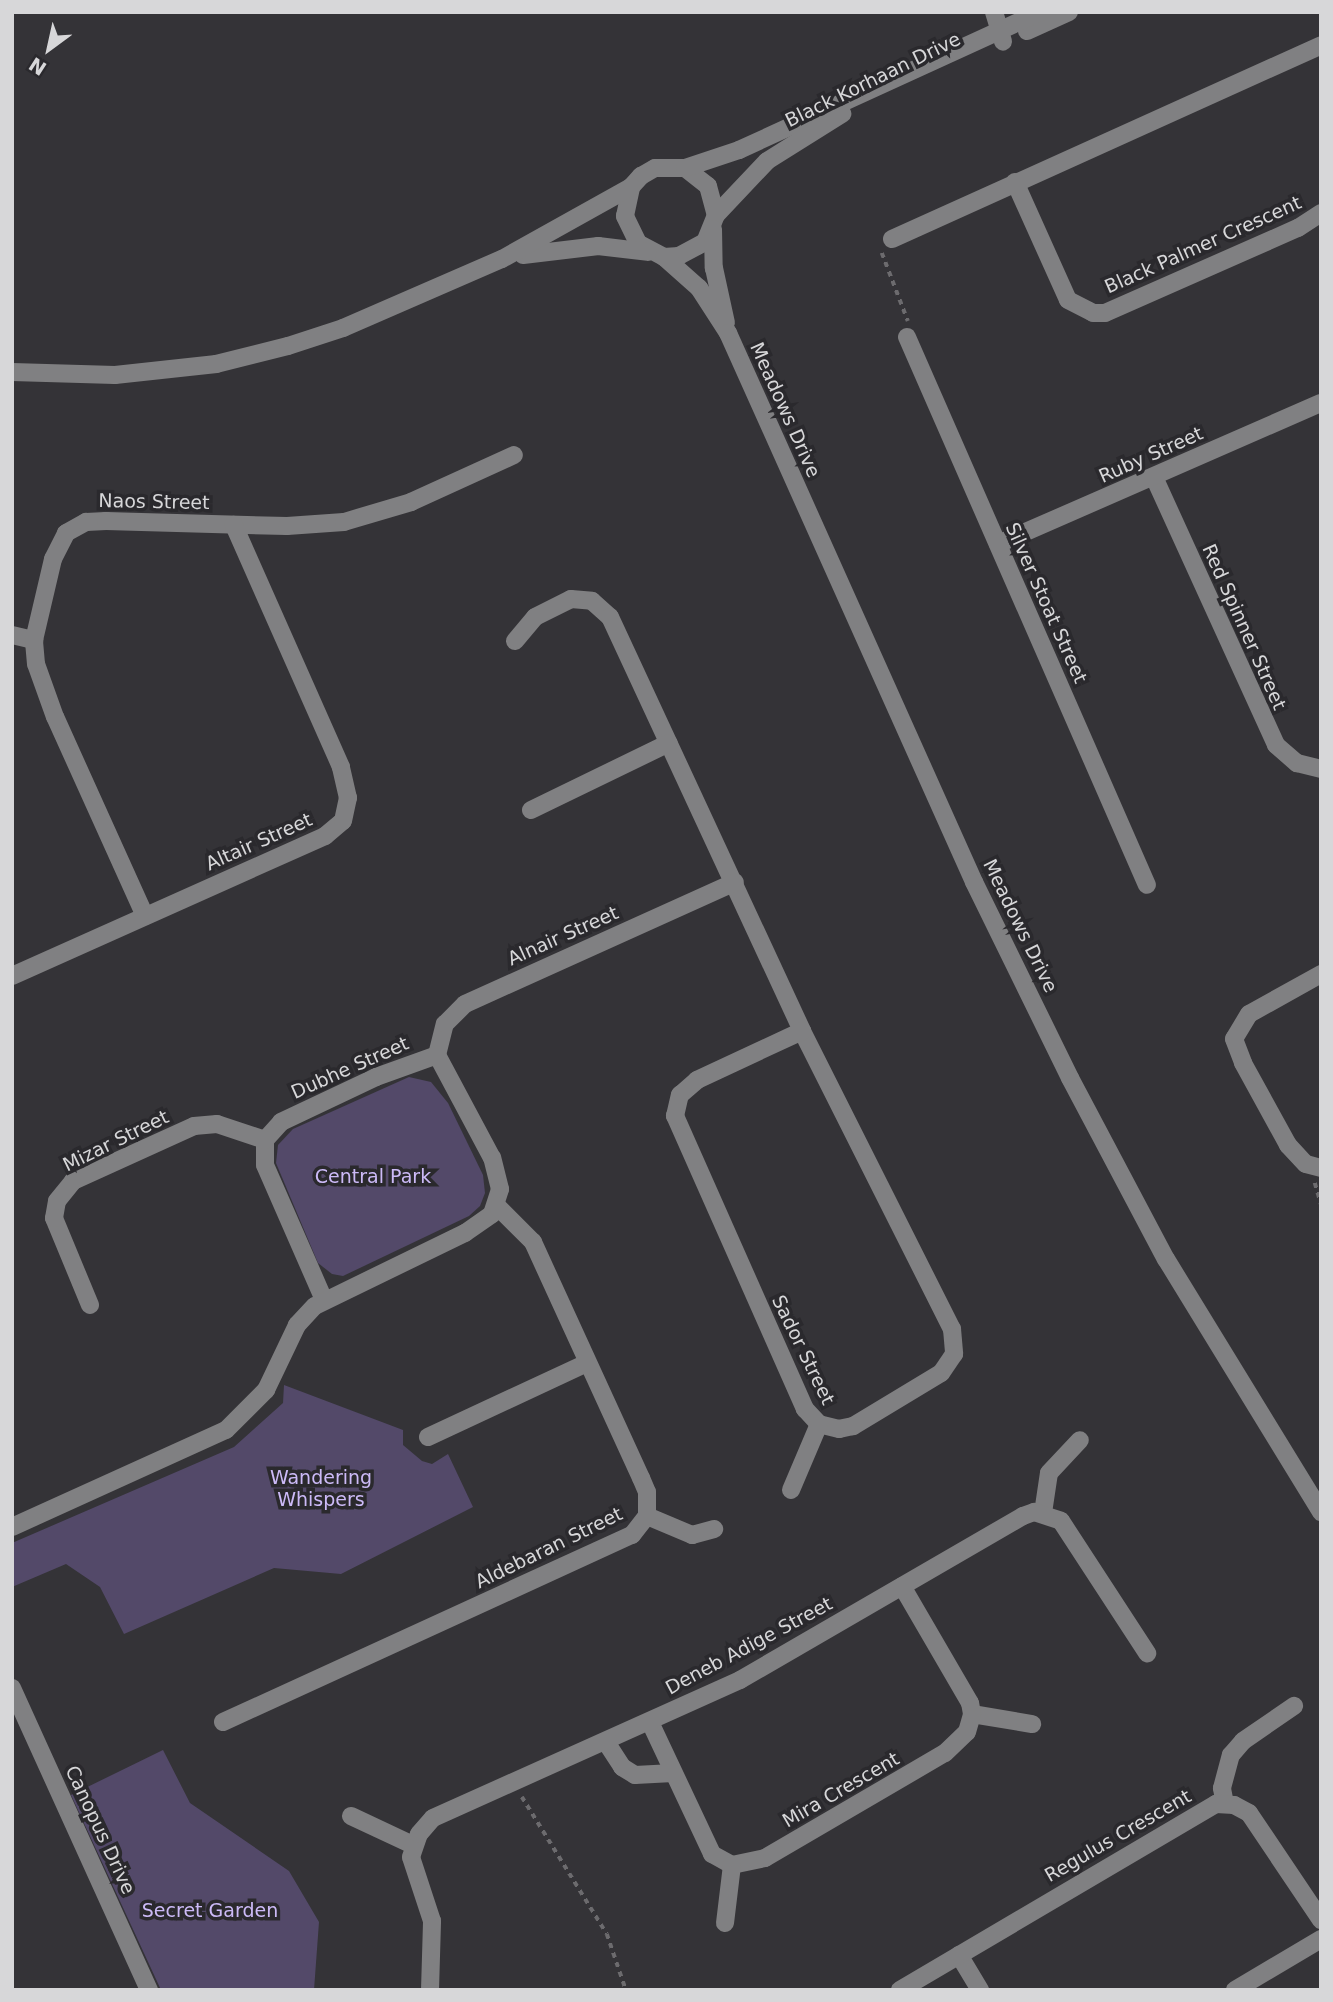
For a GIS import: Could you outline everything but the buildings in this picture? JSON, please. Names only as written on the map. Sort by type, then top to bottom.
[{"type":"street","points":[[994,12],[1001,36]]},
{"type":"street","name":"Black Korhaan Drive","points":[[714,222],[767,161],[806,133],[1001,36],[1040,12]]},
{"type":"street","name":"Black Korhaan Drive","points":[[1021,22],[1069,12]]},
{"type":"street","name":"Black Korhaan Drive","points":[[685,168],[739,150],[1001,36]]},
{"type":"street","points":[[892,239],[1321,45]]},
{"type":"street","points":[[12,372],[115,375],[216,364],[343,328],[502,259],[631,187],[654,168],[685,168],[708,186],[714,222],[693,251],[657,254],[598,246],[502,259]]},
{"type":"street","name":"Black Palmer Crescent","points":[[1015,182],[1068,300],[1093,313],[1105,313],[1153,292],[1298,228],[1321,213]]},
{"type":"street","points":[[631,187],[625,216],[629,231],[657,254]]},
{"type":"street","name":"Meadows Drive","points":[[714,222],[714,268],[728,333]]},
{"type":"street","name":"Meadows Drive","points":[[657,254],[699,288],[728,333],[974,882],[1070,1078],[1166,1259],[1321,1512]]},
{"type":"street","name":"Silver Stoat Street","points":[[907,337],[1147,885]]},
{"type":"street","name":"Ruby Street","points":[[998,544],[1321,403]]},
{"type":"street","name":"Naos Street","points":[[145,916],[55,718],[41,681],[34,640],[54,559],[66,533],[75,527],[106,521],[313,525],[364,517],[411,502],[514,455]]},
{"type":"street","name":"Red Spinner Street","points":[[1154,477],[1271,737],[1285,756],[1321,769]]},
{"type":"street","name":"Altair Street","points":[[12,976],[325,836],[343,821],[348,810],[341,767],[234,525]]},
{"type":"street","name":"Sador Street","points":[[515,640],[535,617],[556,604],[583,598],[602,607],[735,882],[802,1031],[956,1345],[941,1373],[853,1426],[839,1429],[818,1424],[805,1409],[675,1116],[680,1095],[697,1080],[802,1031]]},
{"type":"street","points":[[12,635],[34,640]]},
{"type":"street","points":[[531,810],[669,743]]},
{"type":"street","name":"Alnair Street","points":[[437,1055],[445,1024],[465,1003],[735,882]]},
{"type":"street","points":[[1321,974],[1249,1014],[1234,1039],[1243,1063],[1288,1145],[1306,1164],[1321,1168]]},
{"type":"street","name":"Dubhe Street","points":[[265,1140],[281,1122],[376,1077],[437,1055],[492,1157],[500,1189],[498,1207]]},
{"type":"street","name":"Mizar Street","points":[[90,1305],[54,1218],[57,1201],[73,1181],[194,1126],[217,1124],[265,1140]]},
{"type":"street","points":[[265,1140],[265,1165],[324,1300]]},
{"type":"street","points":[[12,1527],[233,1424],[266,1390],[297,1325],[324,1300],[466,1233],[498,1207]]},
{"type":"street","name":"Aldebaran Street","points":[[223,1722],[632,1535],[647,1516],[644,1485],[533,1242],[498,1207]]},
{"type":"street","points":[[428,1437],[587,1363]]},
{"type":"street","points":[[791,1490],[818,1424]]},
{"type":"street","points":[[1080,1440],[1049,1473],[1043,1513],[1069,1530],[1147,1653]]},
{"type":"street","name":"Deneb Adige Street","points":[[413,1845],[433,1818],[606,1742],[748,1675],[1023,1516],[1043,1513]]},
{"type":"street","points":[[647,1516],[692,1535],[713,1529]]},
{"type":"street","points":[[902,1586],[943,1652],[972,1714],[1032,1724]]},
{"type":"street","name":"Canopus Drive","points":[[12,1688],[18,1714],[149,1990]]},
{"type":"street","points":[[1294,1706],[1243,1741],[1231,1755],[1222,1788],[1225,1804],[1243,1808],[1254,1818],[1321,1920]]},
{"type":"street","name":"Mira Crescent","points":[[733,1865],[765,1858],[945,1753],[967,1732],[972,1714]]},
{"type":"street","points":[[650,1722],[706,1845],[721,1861],[733,1865],[725,1923]]},
{"type":"street","points":[[606,1742],[622,1767],[635,1775],[673,1773]]},
{"type":"street","name":"Regulus Crescent","points":[[900,1990],[1206,1808],[1225,1804]]},
{"type":"street","points":[[351,1816],[413,1845],[412,1868],[432,1921],[430,1990]]},
{"type":"street","points":[[1235,1990],[1321,1939]]},
{"type":"street","points":[[959,1955],[980,1990]]},
{"type":"path","points":[[892,239],[882,252],[908,321],[907,337]]},
{"type":"path","points":[[513,1784],[607,1934],[626,1990]]},
{"type":"green space","name":"Central Park","points":[[409,1077],[431,1082],[448,1103],[483,1175],[485,1193],[480,1206],[469,1216],[343,1276],[332,1274],[318,1263],[276,1163],[278,1145],[293,1129]]},
{"type":"green space","name":"Wandering Whispers","points":[[284,1385],[403,1430],[403,1445],[422,1461],[432,1464],[448,1454],[473,1507],[341,1574],[274,1568],[124,1634],[100,1587],[66,1564],[12,1587],[12,1543],[234,1447],[283,1403]]},
{"type":"green space","name":"Secret Garden","points":[[163,1750],[190,1803],[289,1871],[319,1922],[314,1990],[161,1990],[71,1795]]}]
